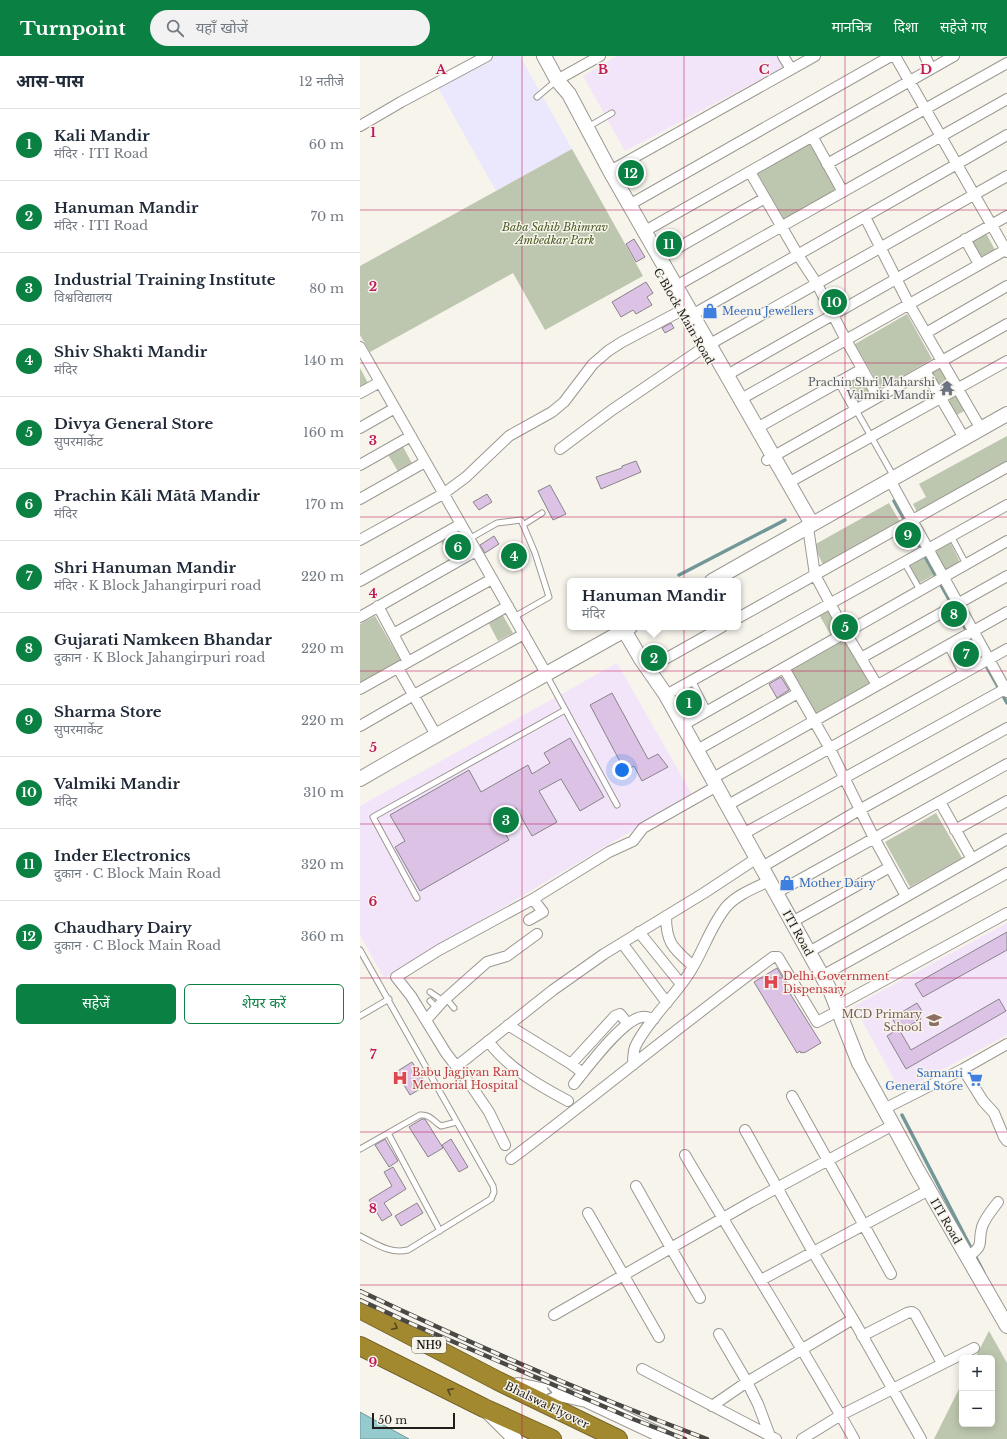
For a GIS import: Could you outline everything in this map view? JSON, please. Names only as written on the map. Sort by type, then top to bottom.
[{"type":"highway","name":"NH9","points":[[360,1309],[498,1381]]},
{"type":"highway","points":[[360,1346],[484,1408],[552,1439]]},
{"type":"highway","name":"Bhalswa Flyover","points":[[498,1381],[618,1439]]},
{"type":"street","points":[[360,126],[401,102],[487,56]]},
{"type":"street","name":"C Block Main Road","points":[[544,56],[557,80],[569,94],[610,171],[676,286],[706,346],[809,526]]},
{"type":"street","points":[[557,80],[600,56]]},
{"type":"street","points":[[784,56],[791,69]]},
{"type":"street","points":[[629,205],[891,56]]},
{"type":"street","points":[[741,399],[979,264],[1007,250],[896,56]]},
{"type":"street","points":[[925,56],[931,69]]},
{"type":"street","points":[[645,231],[954,56]]},
{"type":"street","points":[[610,171],[811,57]]},
{"type":"street","points":[[827,164],[1007,63]]},
{"type":"street","name":"C Block Main Road","points":[[557,80],[560,99],[687,310]]},
{"type":"street","points":[[676,286],[1007,99]]},
{"type":"street","points":[[360,540],[443,494],[466,477],[509,436],[552,412],[564,402],[593,364],[608,351],[798,255],[1007,135]]},
{"type":"street","points":[[812,136],[843,192]]},
{"type":"street","points":[[750,172],[798,255],[817,284],[878,397]]},
{"type":"street","points":[[560,449],[612,410],[706,346],[1007,176]]},
{"type":"street","points":[[660,258],[765,198]]},
{"type":"street","points":[[727,375],[1007,216]]},
{"type":"street","points":[[865,217],[909,304],[981,429]]},
{"type":"street","points":[[965,240],[979,264]]},
{"type":"street","points":[[926,332],[1007,286]]},
{"type":"street","points":[[770,458],[1007,325]]},
{"type":"street","name":"C Block Main Road","points":[[706,346],[727,375],[741,399],[757,428],[770,458],[788,483],[809,526]]},
{"type":"street","points":[[361,353],[380,382],[547,675]]},
{"type":"street","points":[[788,483],[1007,361]]},
{"type":"street","points":[[757,428],[840,382],[862,368]]},
{"type":"street","points":[[925,370],[964,438]]},
{"type":"street","points":[[360,393],[380,382]]},
{"type":"street","points":[[840,382],[856,410]]},
{"type":"street","points":[[360,428],[395,408]]},
{"type":"street","points":[[717,578],[1007,414]]},
{"type":"street","points":[[360,465],[411,436]]},
{"type":"street","points":[[360,499],[425,462]]},
{"type":"street","points":[[741,616],[1007,467]]},
{"type":"street","points":[[743,834],[1006,690],[912,520],[892,479]]},
{"type":"street","points":[[666,695],[1007,505]]},
{"type":"street","points":[[360,581],[461,524]]},
{"type":"street","points":[[809,526],[815,575],[846,633],[877,685]]},
{"type":"street","points":[[683,725],[1007,541]]},
{"type":"street","points":[[360,616],[476,551]]},
{"type":"street","points":[[861,658],[1007,576]]},
{"type":"street","points":[[393,634],[492,579]]},
{"type":"street","points":[[378,606],[408,662]]},
{"type":"street","points":[[360,689],[508,606]]},
{"type":"street","points":[[505,1146],[489,1112],[444,1049],[426,1020],[413,994],[396,977],[434,953],[533,899],[609,852],[633,841],[643,828],[814,721],[1007,612]]},
{"type":"street","points":[[360,779],[625,630]]},
{"type":"street","name":"ITI Road","points":[[627,630],[641,659],[666,695],[831,992],[859,1063],[929,1190],[1007,1326]]},
{"type":"street","points":[[648,668],[717,630]]},
{"type":"street","points":[[360,726],[524,634]]},
{"type":"street","points":[[728,805],[1007,649]]},
{"type":"street","points":[[398,668],[412,696],[436,735]]},
{"type":"street","points":[[784,668],[829,748],[861,809],[874,838],[906,896]]},
{"type":"street","points":[[697,750],[798,693]]},
{"type":"street","points":[[457,1066],[553,990],[622,943],[759,862],[861,809],[1007,728]]},
{"type":"street","points":[[633,1065],[633,1054],[635,1047],[643,1033],[667,1003],[693,966],[718,918],[728,904],[740,896],[773,887],[874,838],[1007,764]]},
{"type":"street","points":[[956,830],[1007,800]]},
{"type":"street","points":[[940,802],[972,860]]},
{"type":"street","points":[[809,952],[1007,839]]},
{"type":"street","points":[[792,922],[890,867]]},
{"type":"street","points":[[822,976],[1007,873]]},
{"type":"street","points":[[529,920],[543,912],[533,899]]},
{"type":"street","points":[[511,1159],[568,1116],[737,982],[776,956],[782,963],[817,1022],[837,1008],[1007,913]]},
{"type":"street","points":[[666,916],[666,928],[673,946],[693,966]]},
{"type":"street","points":[[640,932],[681,984]]},
{"type":"street","points":[[426,1020],[439,1002],[488,962],[507,956],[537,934]]},
{"type":"street","points":[[622,943],[667,1003]]},
{"type":"street","points":[[571,1064],[615,1016],[620,1014],[622,1015],[628,1024]]},
{"type":"street","points":[[574,1084],[601,1050],[628,1024],[641,1017],[647,1017],[654,1020]]},
{"type":"street","points":[[508,1025],[583,1073]]},
{"type":"street","points":[[488,1041],[500,1056],[508,1063],[541,1087],[568,1101]]},
{"type":"street","points":[[884,1108],[963,1069],[1007,1044]]},
{"type":"street","points":[[963,1069],[983,1101],[994,1113],[1007,1122]]},
{"type":"street","points":[[792,1096],[891,1274]]},
{"type":"street","points":[[994,1113],[1007,1141]]},
{"type":"street","points":[[554,1315],[777,1188],[893,1125]]},
{"type":"street","points":[[745,1130],[813,1252],[921,1439]]},
{"type":"street","points":[[685,1155],[722,1219],[802,1348],[854,1439]]},
{"type":"street","points":[[636,1186],[670,1248],[700,1298]]},
{"type":"street","points":[[761,1280],[929,1190]]},
{"type":"street","points":[[968,1257],[978,1250],[982,1226],[998,1202]]},
{"type":"street","points":[[588,1213],[659,1337]]},
{"type":"street","points":[[862,1336],[907,1313],[912,1312],[915,1314],[942,1363]]},
{"type":"street","points":[[712,1406],[747,1382],[802,1348],[853,1319]]},
{"type":"street","points":[[719,1334],[747,1382],[773,1437]]},
{"type":"street","points":[[802,1439],[841,1415],[974,1348]]},
{"type":"street","points":[[642,1369],[773,1437]]},
{"type":"street","points":[[498,1381],[586,1400],[668,1439]]},
{"type":"street","points":[[484,1408],[515,1439]]},
{"type":"lane","points":[[537,97],[557,80]]},
{"type":"lane","points":[[587,128],[612,113]]},
{"type":"lane","points":[[856,410],[892,479]]},
{"type":"lane","points":[[523,525],[542,513]]},
{"type":"lane","points":[[469,539],[497,523],[521,520],[535,553],[549,597],[514,617]]},
{"type":"lane","points":[[951,536],[966,564]]},
{"type":"lane","points":[[904,562],[920,590]]},
{"type":"lane","points":[[947,646],[962,674]]},
{"type":"lane","points":[[547,675],[617,805]]},
{"type":"lane","points":[[692,680],[708,711]]},
{"type":"lane","points":[[417,898],[373,817],[565,710]]},
{"type":"lane","points":[[360,950],[493,1186],[494,1192],[492,1199],[408,1250],[399,1252],[388,1250],[360,1236]]},
{"type":"lane","points":[[430,992],[439,1002],[454,1008]]},
{"type":"lane","points":[[360,1016],[389,1000]]},
{"type":"lane","points":[[360,1149],[420,1115],[425,1114],[430,1116],[436,1124],[441,1126],[457,1122]]},
{"type":"lane","points":[[388,1132],[440,1231]]},
{"type":"shaded area","points":[[492,56],[520,56],[572,149],[496,191],[437,86]]},
{"type":"shaded area","points":[[617,56],[778,56],[784,67],[625,151],[583,76]]},
{"type":"shaded area","points":[[617,663],[693,796],[384,978],[360,935],[360,806]]},
{"type":"shaded area","name":"MCD Primary School","points":[[1007,923],[1007,1035],[901,1092],[854,1006]]},
{"type":"green space","points":[[810,144],[836,189],[784,219],[758,174]]},
{"type":"green space","name":"Baba Sahib Bhimrav Ambedkar Park","points":[[572,149],[643,276],[545,330],[513,273],[370,352],[360,335],[360,266]]},
{"type":"green space","points":[[986,233],[995,250],[981,257],[972,240]]},
{"type":"green space","points":[[907,314],[932,359],[881,389],[855,344]]},
{"type":"green space","points":[[941,365],[953,388],[942,394],[929,372]]},
{"type":"green space","points":[[360,368],[368,383],[360,387]]},
{"type":"green space","points":[[861,373],[873,396],[857,405],[844,382]]},
{"type":"green space","points":[[957,392],[966,410],[955,416],[945,399]]},
{"type":"green space","points":[[1007,436],[1007,462],[917,512],[913,504],[926,497],[919,484]]},
{"type":"green space","points":[[402,445],[413,465],[399,473],[387,453]]},
{"type":"green space","points":[[889,503],[900,522],[823,565],[814,545]]},
{"type":"green space","points":[[455,532],[466,552],[452,560],[440,540]]},
{"type":"green space","points":[[950,542],[960,562],[945,570],[935,551]]},
{"type":"green space","points":[[924,556],[934,575],[919,583],[909,564]]},
{"type":"green space","points":[[830,607],[843,631],[832,637],[818,613]]},
{"type":"green space","points":[[501,612],[513,633],[498,641],[487,620]]},
{"type":"green space","points":[[375,616],[401,661],[360,683],[360,624]]},
{"type":"green space","points":[[845,639],[871,684],[816,715],[790,670]]},
{"type":"green space","points":[[936,813],[962,858],[910,887],[885,842]]},
{"type":"green space","points":[[989,1331],[1007,1363],[1007,1439],[934,1439],[959,1389],[959,1427],[995,1427],[995,1355],[977,1355]]},
{"type":"water","points":[[360,1412],[409,1439],[360,1439]]},
{"type":"building","points":[[634,239],[645,257],[636,262],[626,244]]},
{"type":"building","points":[[646,282],[653,293],[647,297],[652,305],[636,314],[633,310],[621,317],[612,302]]},
{"type":"building","points":[[671,323],[674,328],[665,333],[662,328]]},
{"type":"building","points":[[636,461],[641,472],[601,489],[596,477],[622,468],[622,466]]},
{"type":"building","points":[[550,485],[566,514],[553,520],[538,491]]},
{"type":"building","points":[[487,494],[492,502],[479,510],[473,502]]},
{"type":"building","points":[[494,536],[499,544],[485,553],[480,545]]},
{"type":"building","points":[[970,640],[979,657],[962,666],[954,650]]},
{"type":"building","points":[[781,677],[789,690],[777,698],[769,684]]},
{"type":"building","points":[[612,693],[648,759],[658,754],[668,767],[642,781],[634,766],[625,771],[590,705]]},
{"type":"building","points":[[570,738],[604,797],[580,811],[561,779],[539,791],[557,822],[532,836],[516,808],[497,819],[509,840],[420,891],[395,847],[405,841],[390,815],[469,770],[481,792],[528,765],[532,774],[550,763],[544,753]]},
{"type":"building","points":[[1007,932],[1007,950],[923,997],[915,984]]},
{"type":"building","points":[[777,968],[786,983],[784,984],[821,1043],[804,1053],[801,1053],[800,1051],[797,1053],[754,982]]},
{"type":"building","points":[[999,999],[1006,1011],[906,1069],[887,1036],[898,1029],[892,1018],[917,1003],[922,1011],[918,1013],[921,1019],[900,1031],[911,1050]]},
{"type":"building","points":[[412,1062],[427,1085],[410,1095],[396,1072]]},
{"type":"building","points":[[422,1119],[425,1119],[443,1148],[428,1157],[409,1127]]},
{"type":"building","points":[[385,1139],[398,1161],[389,1167],[375,1145]]},
{"type":"building","points":[[451,1139],[468,1167],[459,1172],[442,1145]]},
{"type":"building","points":[[393,1167],[406,1189],[384,1203],[392,1215],[382,1221],[369,1200],[392,1186],[384,1172]]},
{"type":"building","points":[[417,1203],[423,1213],[401,1226],[395,1216]]},
{"type":"waterway","points":[[894,501],[1007,703]]},
{"type":"waterway","points":[[679,575],[785,520]]},
{"type":"waterway","points":[[902,1115],[984,1273]]},
{"type":"railway","points":[[360,1291],[532,1369],[707,1439]]},
{"type":"railway","points":[[360,1300],[412,1324],[633,1419],[685,1439]]},
{"type":"place","name":"Chaudhary Dairy","points":[[631,173]]},
{"type":"place","name":"Inder Electronics","points":[[669,244]]},
{"type":"place","name":"Valmiki Mandir","points":[[834,302]]},
{"type":"place","name":"Meenu Jewellers","points":[[710,311]]},
{"type":"place","name":"Prachin Shri Maharshi Valmiki Mandir","points":[[947,388]]},
{"type":"place","name":"Sharma Store","points":[[908,535]]},
{"type":"place","name":"Prachin Kāli Mātā Mandir","points":[[458,547]]},
{"type":"place","name":"Shiv Shakti Mandir","points":[[514,556]]},
{"type":"place","name":"Gujarati Namkeen Bhandar","points":[[954,614]]},
{"type":"place","name":"Divya General Store","points":[[845,627]]},
{"type":"place","name":"Shri Hanuman Mandir","points":[[966,654]]},
{"type":"place","name":"Hanuman Mandir","points":[[654,658]]},
{"type":"place","name":"Kali Mandir","points":[[689,703]]},
{"type":"place","name":"Industrial Training Institute","points":[[506,820]]},
{"type":"place","name":"Mother Dairy","points":[[787,883]]},
{"type":"place","name":"Delhi Government Dispensary","points":[[771,982]]},
{"type":"place","name":"MCD Primary School","points":[[934,1020]]},
{"type":"place","name":"Babu Jagjivan Ram Memorial Hospital","points":[[400,1078]]},
{"type":"place","name":"Samanti General Store","points":[[975,1079]]}]
